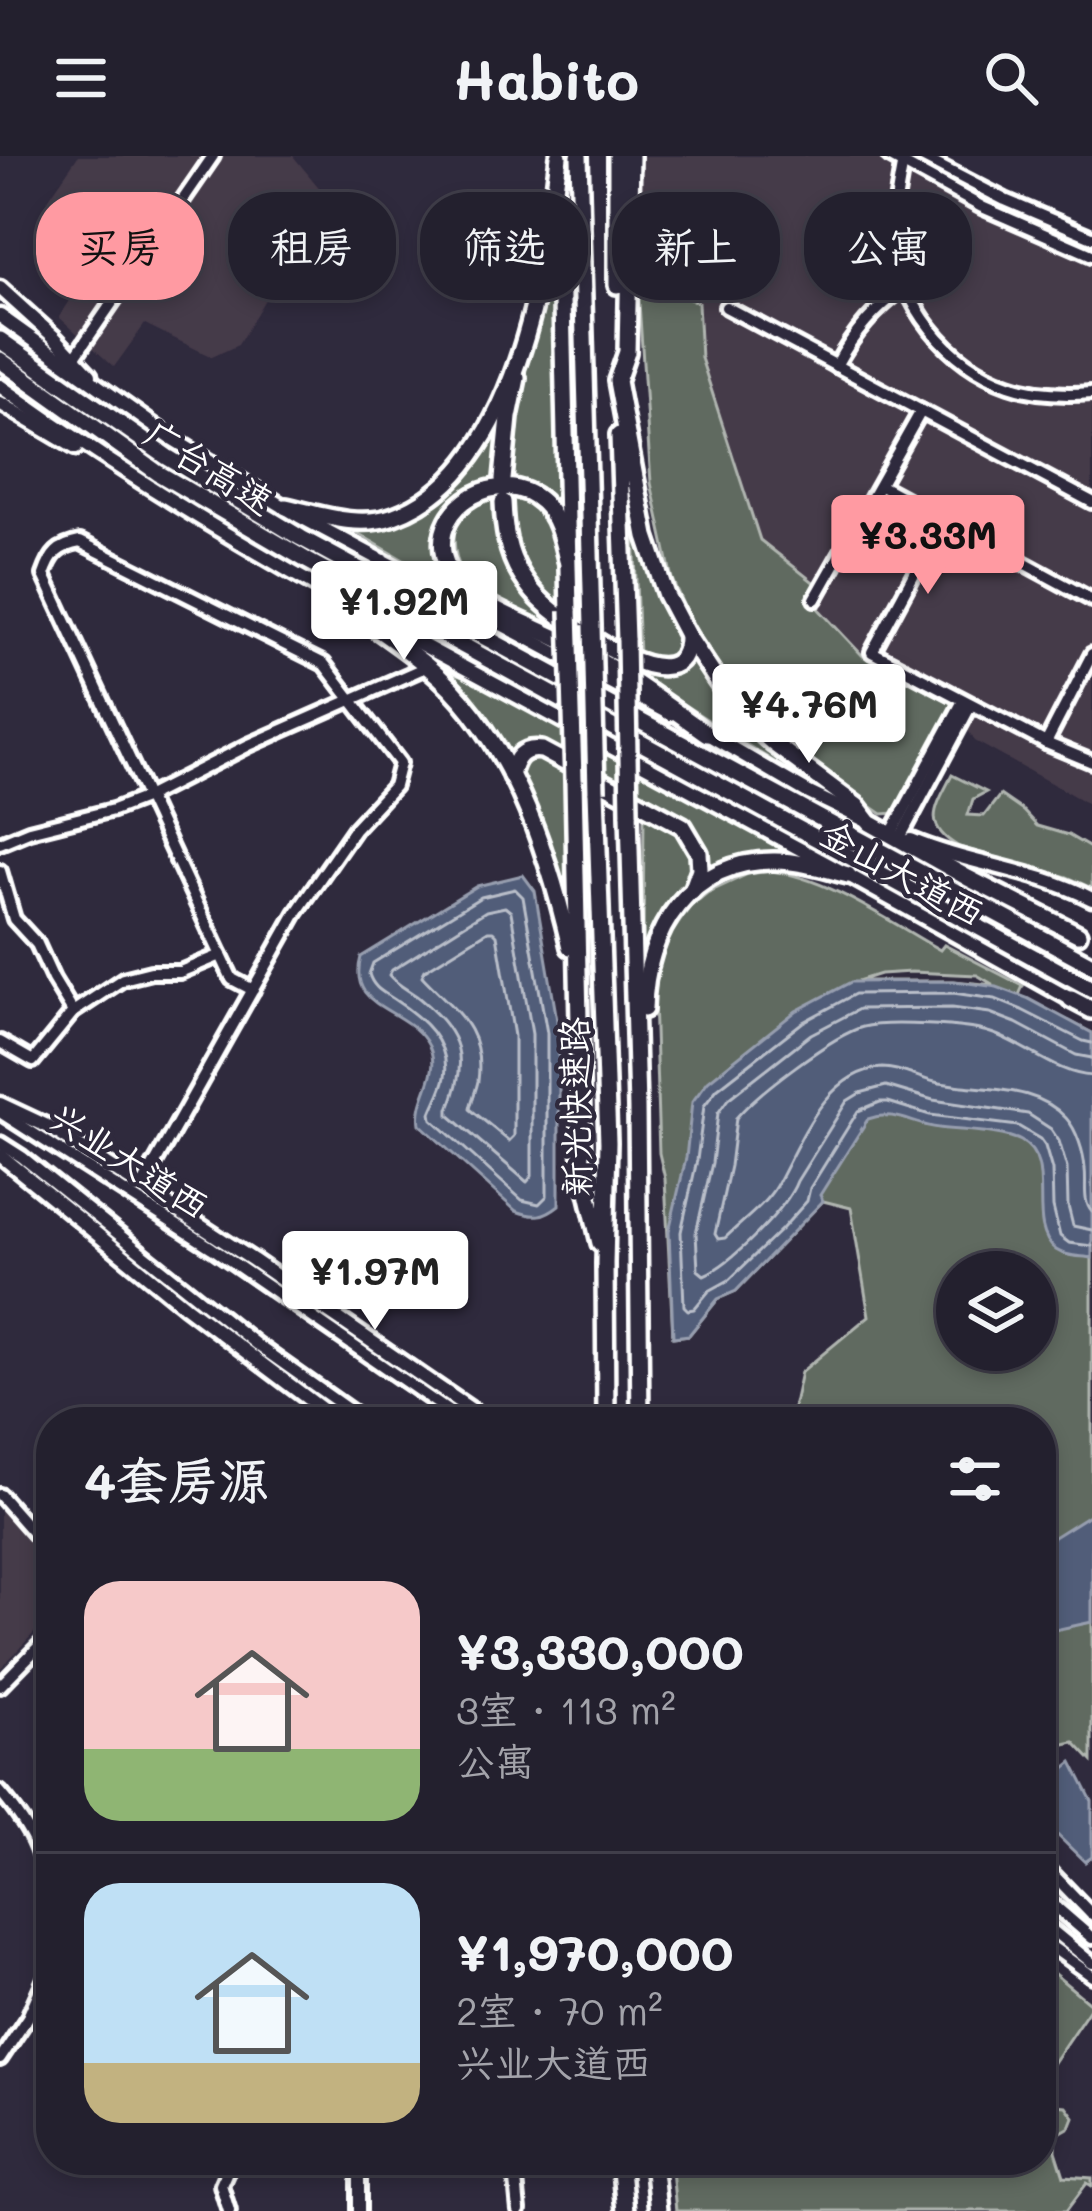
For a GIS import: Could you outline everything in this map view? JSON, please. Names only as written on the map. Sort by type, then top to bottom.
[{"type":"highway","points":[[502,478],[509,417],[549,245],[559,156]]},
{"type":"highway","points":[[559,156],[582,1167],[605,1263]]},
{"type":"highway","name":"新光快速路","points":[[579,156],[608,1142],[605,1407]]},
{"type":"highway","points":[[617,156],[617,381],[646,536],[666,595],[687,635],[752,724],[857,806],[870,823],[1078,934]]},
{"type":"highway","points":[[617,381],[627,352],[632,156]]},
{"type":"highway","name":"广台高速","points":[[0,340],[167,457],[302,538],[1092,965]]},
{"type":"highway","points":[[286,507],[357,522],[392,518],[432,495],[477,449],[524,346]]},
{"type":"highway","name":"广台高速","points":[[0,360],[158,472],[290,550],[1092,989]]},
{"type":"highway","name":"新光快速路","points":[[617,381],[640,1407]]},
{"type":"highway","points":[[567,560],[561,532],[546,507],[530,494],[502,488],[472,494],[458,506],[447,521],[442,542],[451,574],[466,591],[641,686],[707,734]]},
{"type":"highway","points":[[503,502],[508,545],[523,579],[539,599],[582,633],[638,662],[665,668],[681,659],[687,635]]},
{"type":"highway","points":[[331,595],[428,666],[472,710],[527,810],[557,895],[578,984]]},
{"type":"highway","points":[[511,776],[523,752],[542,750],[682,826],[699,853],[700,869],[692,892]]},
{"type":"highway","points":[[638,1216],[646,1158],[644,1002],[648,961],[662,925],[692,892],[719,872],[765,861],[796,862],[848,875]]},
{"type":"highway","points":[[1071,999],[1092,1012]]},
{"type":"highway","points":[[621,2175],[625,2211]]},
{"type":"highway","points":[[654,2175],[658,2211]]},
{"type":"main road","points":[[0,288],[71,362]]},
{"type":"main road","points":[[0,316],[71,362]]},
{"type":"main road","name":"金山大道西","points":[[71,362],[111,398],[286,507],[809,794],[950,854],[1045,878],[1092,899]]},
{"type":"main road","name":"金山大道西","points":[[0,386],[258,555],[1071,999]]},
{"type":"main road","points":[[0,403],[131,476]]},
{"type":"main road","points":[[0,1109],[49,1127],[467,1407]]},
{"type":"main road","points":[[1,1154],[185,1306],[319,1407]]},
{"type":"street","points":[[71,362],[213,156]]},
{"type":"street","points":[[889,156],[982,207],[1092,255]]},
{"type":"street","points":[[920,156],[1092,237]]},
{"type":"street","points":[[897,192],[903,160]]},
{"type":"street","points":[[836,366],[850,339],[889,300]]},
{"type":"street","points":[[913,300],[943,343],[992,378],[1030,390],[1092,393]]},
{"type":"street","points":[[726,307],[1092,502]]},
{"type":"street","points":[[815,599],[921,411]]},
{"type":"street","points":[[880,486],[1092,600]]},
{"type":"street","points":[[943,520],[872,652],[1092,762]]},
{"type":"street","points":[[141,1187],[328,863],[394,786],[400,763],[324,664],[80,542],[62,545],[50,557],[44,575],[232,979],[253,990]]},
{"type":"street","points":[[1046,743],[1092,655]]},
{"type":"street","points":[[0,843],[147,797],[428,666]]},
{"type":"street","points":[[897,834],[967,703]]},
{"type":"street","points":[[0,872],[14,919],[37,944],[73,1012]]},
{"type":"street","points":[[0,1042],[33,1061],[73,1012],[123,980],[180,971],[221,955]]},
{"type":"street","points":[[0,1109],[0,1121]]},
{"type":"street","name":"兴业大道西","points":[[0,1109],[442,1407]]},
{"type":"street","name":"兴业大道西","points":[[1,1154],[22,1157],[257,1345],[345,1407]]},
{"type":"street","points":[[0,1495],[36,1536]]},
{"type":"street","points":[[0,1686],[36,1649]]},
{"type":"street","points":[[0,1792],[30,1828],[36,1846]]},
{"type":"street","points":[[1056,1878],[1092,1915]]},
{"type":"street","points":[[1056,1907],[1092,1938]]},
{"type":"street","points":[[1056,1933],[1092,1963]]},
{"type":"street","points":[[1056,1950],[1092,1976]]},
{"type":"street","points":[[0,2059],[36,1999]]},
{"type":"street","points":[[225,2175],[221,2185],[229,2211]]},
{"type":"street","points":[[359,2175],[359,2211]]},
{"type":"street","points":[[515,2175],[519,2211]]},
{"type":"shaded area","points":[[78,156],[293,156],[323,192],[228,192],[228,300],[265,300],[238,345],[212,357],[145,324],[114,367],[59,317],[71,300],[204,300],[204,192],[53,192]]},
{"type":"shaded area","points":[[639,156],[875,156],[939,192],[804,192],[804,300],[972,300],[972,210],[1092,261],[1092,806],[975,741],[950,703],[863,656],[814,604],[810,594],[815,584],[760,540],[701,358],[698,304],[690,300],[780,300],[780,192],[640,192]]},
{"type":"shaded area","points":[[0,1491],[36,1531],[36,1631],[0,1669]]},
{"type":"green space","points":[[541,300],[555,300],[558,515],[507,482],[511,428]]},
{"type":"green space","points":[[639,300],[692,300],[698,303],[701,358],[760,540],[816,584],[810,594],[814,604],[863,656],[951,703],[896,813],[882,814],[784,746],[735,688],[691,623],[672,579],[651,483]]},
{"type":"green space","points":[[503,418],[494,479],[463,498],[446,550],[464,595],[352,530],[392,523],[427,508],[471,467]]},
{"type":"green space","points":[[508,492],[540,509],[549,522],[558,553],[560,606],[535,587],[519,558]]},
{"type":"green space","points":[[498,493],[499,523],[518,582],[649,672],[675,671],[692,652],[798,769],[794,774],[593,649],[476,589],[458,560],[455,529],[472,503]]},
{"type":"green space","points":[[633,505],[682,635],[680,653],[662,662],[639,656]]},
{"type":"green space","points":[[442,670],[473,680],[801,858],[702,877],[701,844],[538,744],[510,759],[475,706]]},
{"type":"green space","points":[[538,753],[565,767],[568,917],[518,778],[521,759]]},
{"type":"green space","points":[[952,775],[986,792],[973,799],[968,815],[984,816],[1000,795],[1037,826],[1068,835],[1092,849],[1092,888],[959,847],[947,839],[935,815]]},
{"type":"green space","points":[[644,808],[686,842],[694,858],[694,873],[677,907],[643,951]]},
{"type":"green space","points":[[748,874],[791,875],[835,891],[940,950],[944,945],[1023,986],[1019,995],[1092,1033],[1092,1761],[1074,1742],[1056,1746],[1056,1407],[793,1407],[801,1372],[869,1316],[851,1208],[823,1201],[736,1291],[718,1299],[689,1335],[673,1337],[665,1179],[659,1153],[654,999],[660,958],[690,907],[707,893]],"holes":[[[911,972],[977,975],[994,985],[954,981],[858,981]]]},
{"type":"green space","points":[[1056,1975],[1092,2005],[1056,2058]]},
{"type":"green space","points":[[1056,2105],[1066,2106],[1074,2117],[1070,2127],[1056,2135]]},
{"type":"green space","points":[[1056,2151],[1064,2176],[1092,2178],[1092,2186],[1087,2183],[1066,2211],[676,2211],[672,2175],[1056,2175]]},
{"type":"water","points":[[523,875],[535,891],[559,1032],[559,1205],[534,1215],[516,1211],[420,1124],[432,1073],[431,1052],[415,1029],[369,997],[359,974],[361,957],[477,886]]},
{"type":"water","points":[[954,981],[997,987],[1027,998],[1092,1033],[1092,1258],[1060,1252],[1047,1239],[1038,1163],[1021,1141],[878,1116],[868,1119],[820,1195],[823,1201],[736,1291],[718,1299],[689,1335],[673,1337],[669,1231],[686,1158],[692,1102],[708,1081],[796,1011],[851,982]]},
{"type":"water","points":[[1092,1513],[1092,1622],[1056,1630],[1056,1536]]},
{"type":"water","points":[[1072,1762],[1092,1801],[1092,1857],[1085,1862],[1056,1834],[1056,1775]]}]
